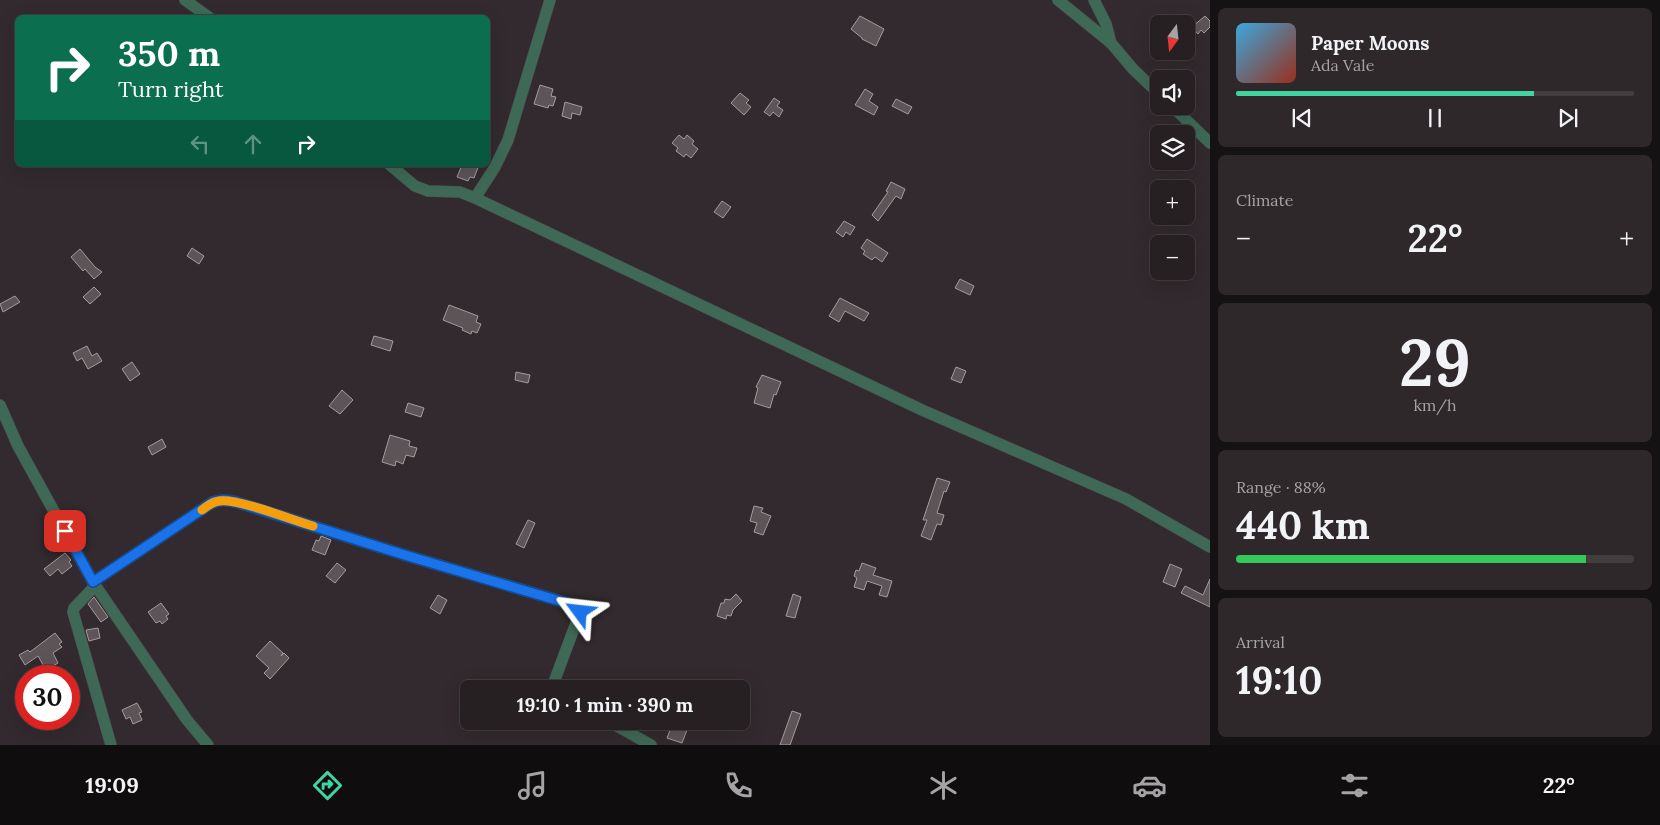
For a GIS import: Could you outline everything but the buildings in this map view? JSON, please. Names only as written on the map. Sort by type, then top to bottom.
[{"type":"street","points":[[185,0],[206,15]]},
{"type":"street","points":[[475,198],[495,167],[508,140],[550,0]]},
{"type":"street","points":[[1058,0],[1111,43],[1150,85]]},
{"type":"street","points":[[1094,0],[1106,24],[1111,43]]},
{"type":"street","points":[[1181,115],[1210,143]]},
{"type":"street","points":[[392,167],[414,186],[444,193],[460,192],[475,198],[922,410],[1126,499],[1210,547]]},
{"type":"street","points":[[0,405],[18,446],[94,584],[187,720],[208,745]]},
{"type":"street","points":[[111,745],[73,612],[74,608],[94,584],[213,502],[224,500],[236,502],[408,556],[574,605],[579,610],[579,615],[555,680]]},
{"type":"street","points":[[624,730],[650,745]]},
{"type":"slow traffic","points":[[202,510],[213,502],[224,500],[313,526]]},
{"type":"route","points":[[65,531],[93,582],[213,502],[224,500],[236,502],[408,556],[574,605],[580,612]]}]
